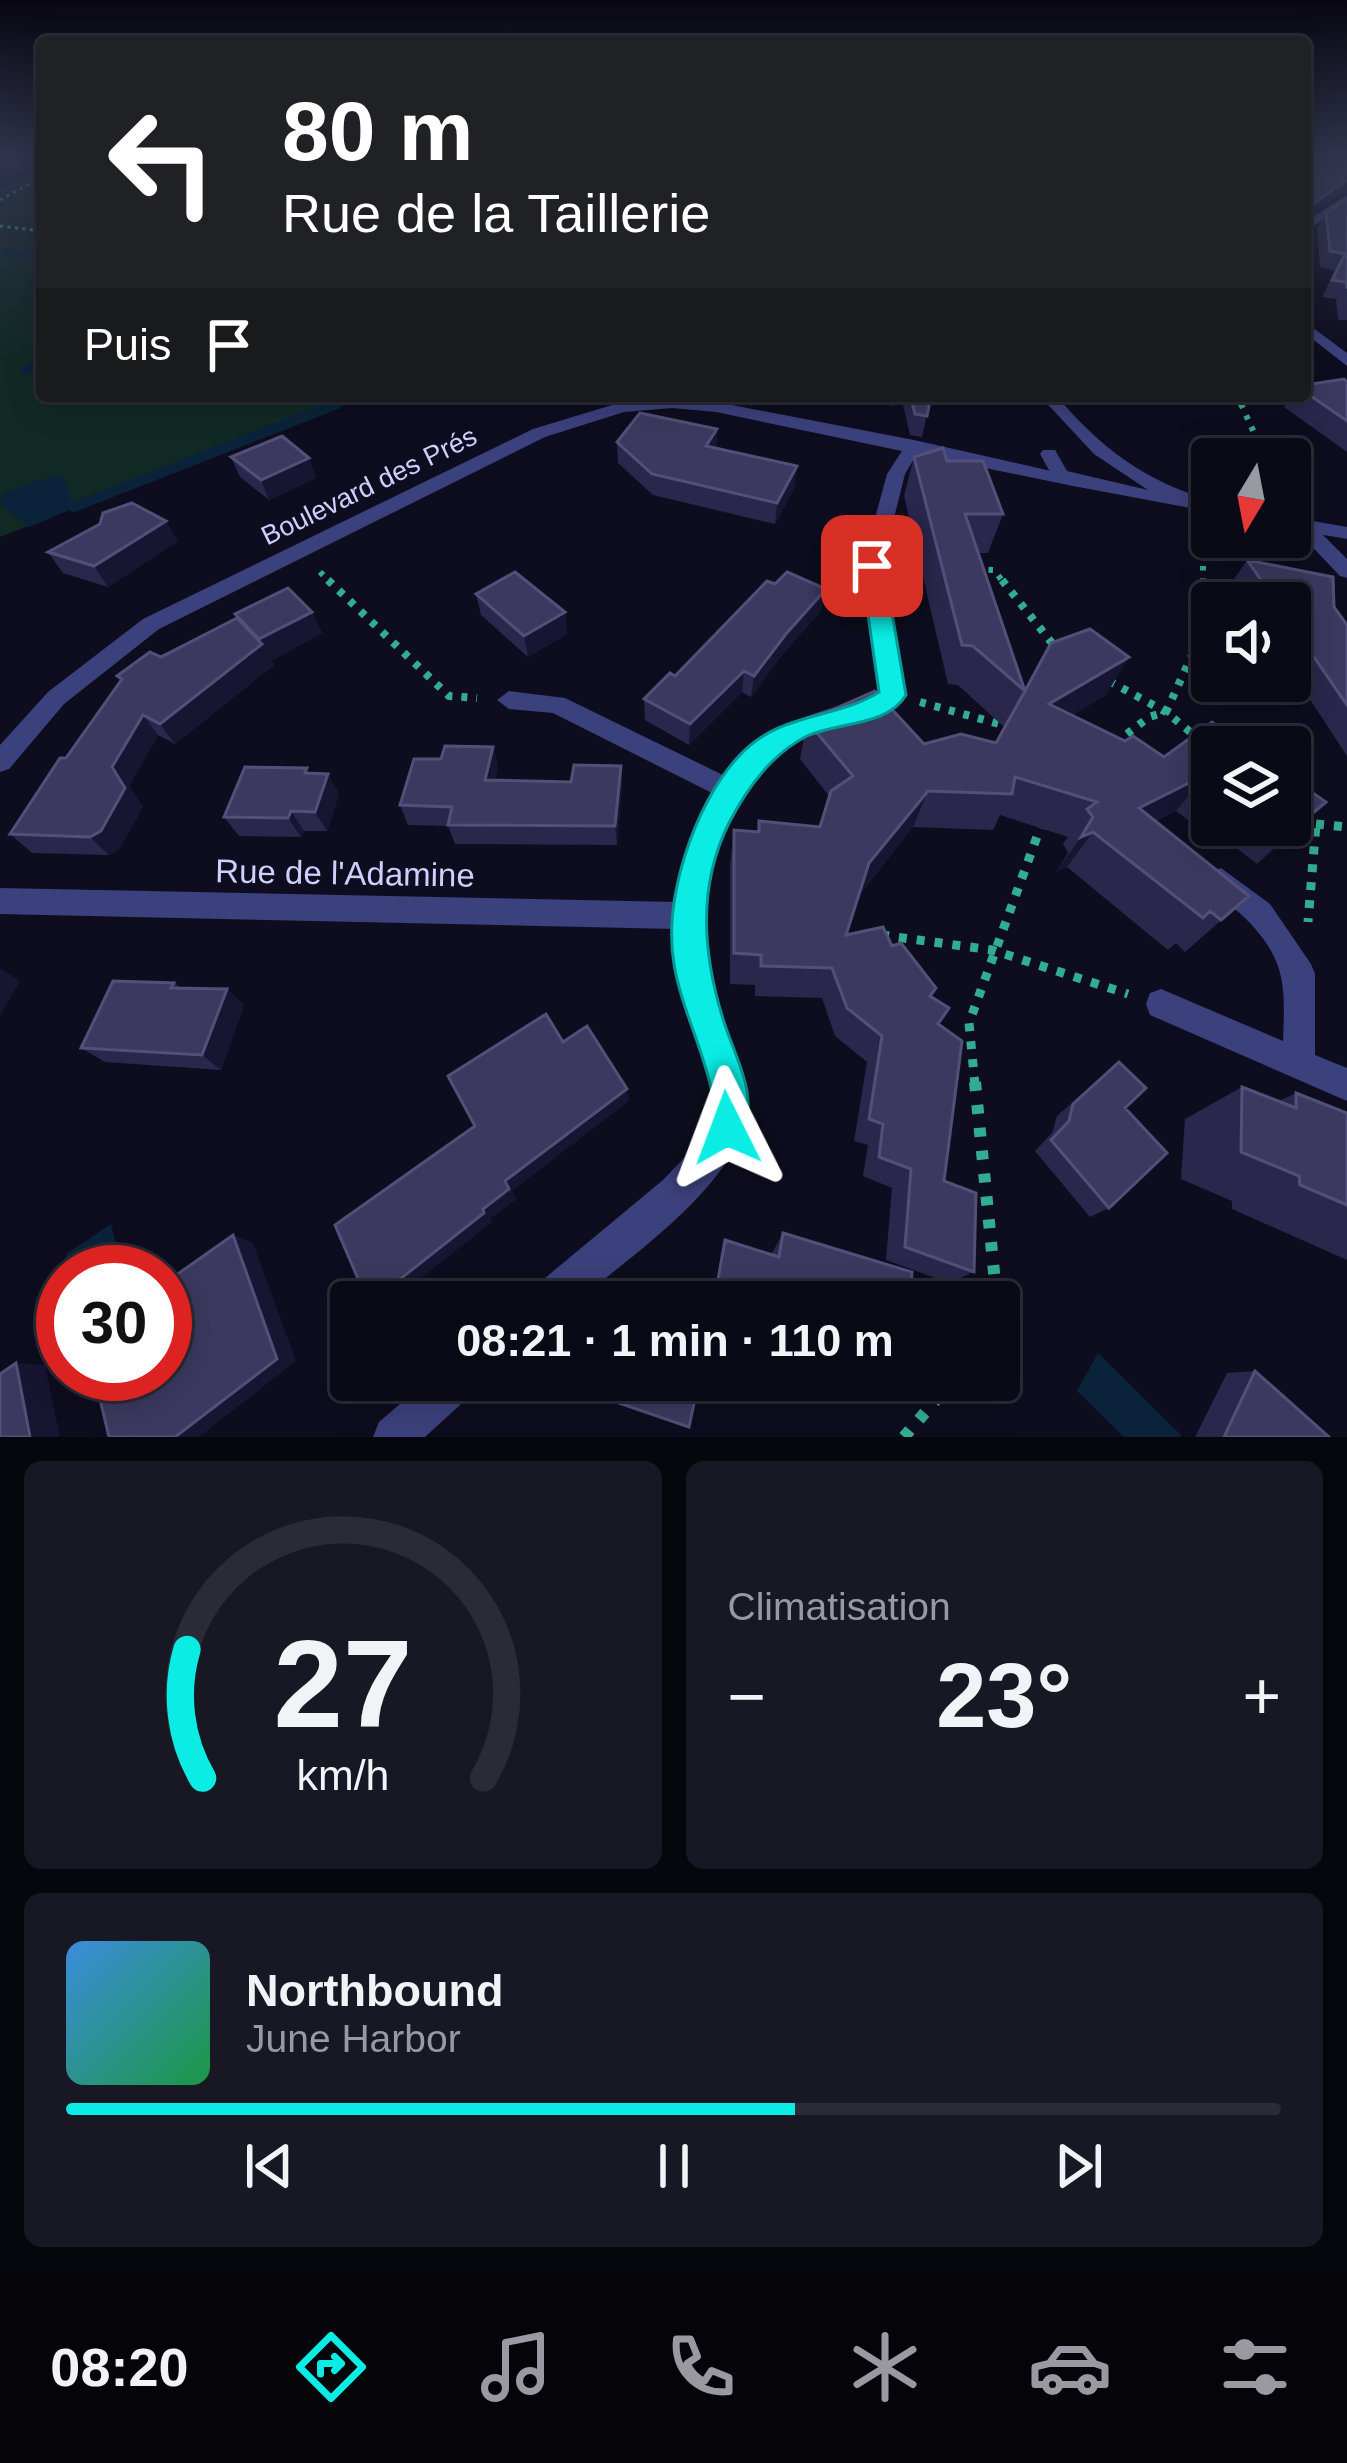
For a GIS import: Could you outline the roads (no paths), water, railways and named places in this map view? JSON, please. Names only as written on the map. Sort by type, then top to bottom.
[{"type":"street","points":[[1311,331],[1347,361]]},
{"type":"street","name":"Boulevard des Prés","points":[[0,762],[56,698],[119,646],[192,602],[539,433],[622,407],[656,402]]},
{"type":"street","name":"Boulevard des Prés","points":[[683,402],[1191,502]]},
{"type":"street","points":[[1053,402],[1057,440],[1049,454],[1060,475],[1073,481],[1108,475],[1104,457]]},
{"type":"street","points":[[1053,402],[1104,457],[1151,484],[1191,499]]},
{"type":"street","points":[[571,1281],[702,1165],[727,1128],[733,1101],[690,961],[688,916],[695,873],[731,791],[749,764],[797,728],[883,704],[893,695],[872,566],[896,474],[914,446]]},
{"type":"street","name":"Boulevard des Prés","points":[[960,454],[1049,454],[1071,449],[1104,457]]},
{"type":"street","points":[[1311,527],[1347,533]]},
{"type":"street","points":[[1311,538],[1347,571]]},
{"type":"street","points":[[509,700],[557,704],[731,791]]},
{"type":"street","points":[[1203,865],[1260,913],[1300,974],[1300,1066]]},
{"type":"street","name":"Rue de l'Adamine","points":[[0,901],[688,916]]},
{"type":"street","points":[[1161,1004],[1347,1084]]},
{"type":"street","points":[[394,1437],[434,1401]]},
{"type":"water","points":[[57,474],[64,479],[74,508],[29,527],[0,504],[4,493]]},
{"type":"water","points":[[111,1224],[116,1245],[80,1245]]},
{"type":"water","points":[[1098,1353],[1180,1437],[1124,1437],[1077,1391]]},
{"type":"waterway","points":[[0,251],[36,258]]},
{"type":"waterway","points":[[24,370],[36,365]]},
{"type":"waterway","points":[[329,407],[342,402]]},
{"type":"waterway","points":[[74,507],[337,404]]}]
